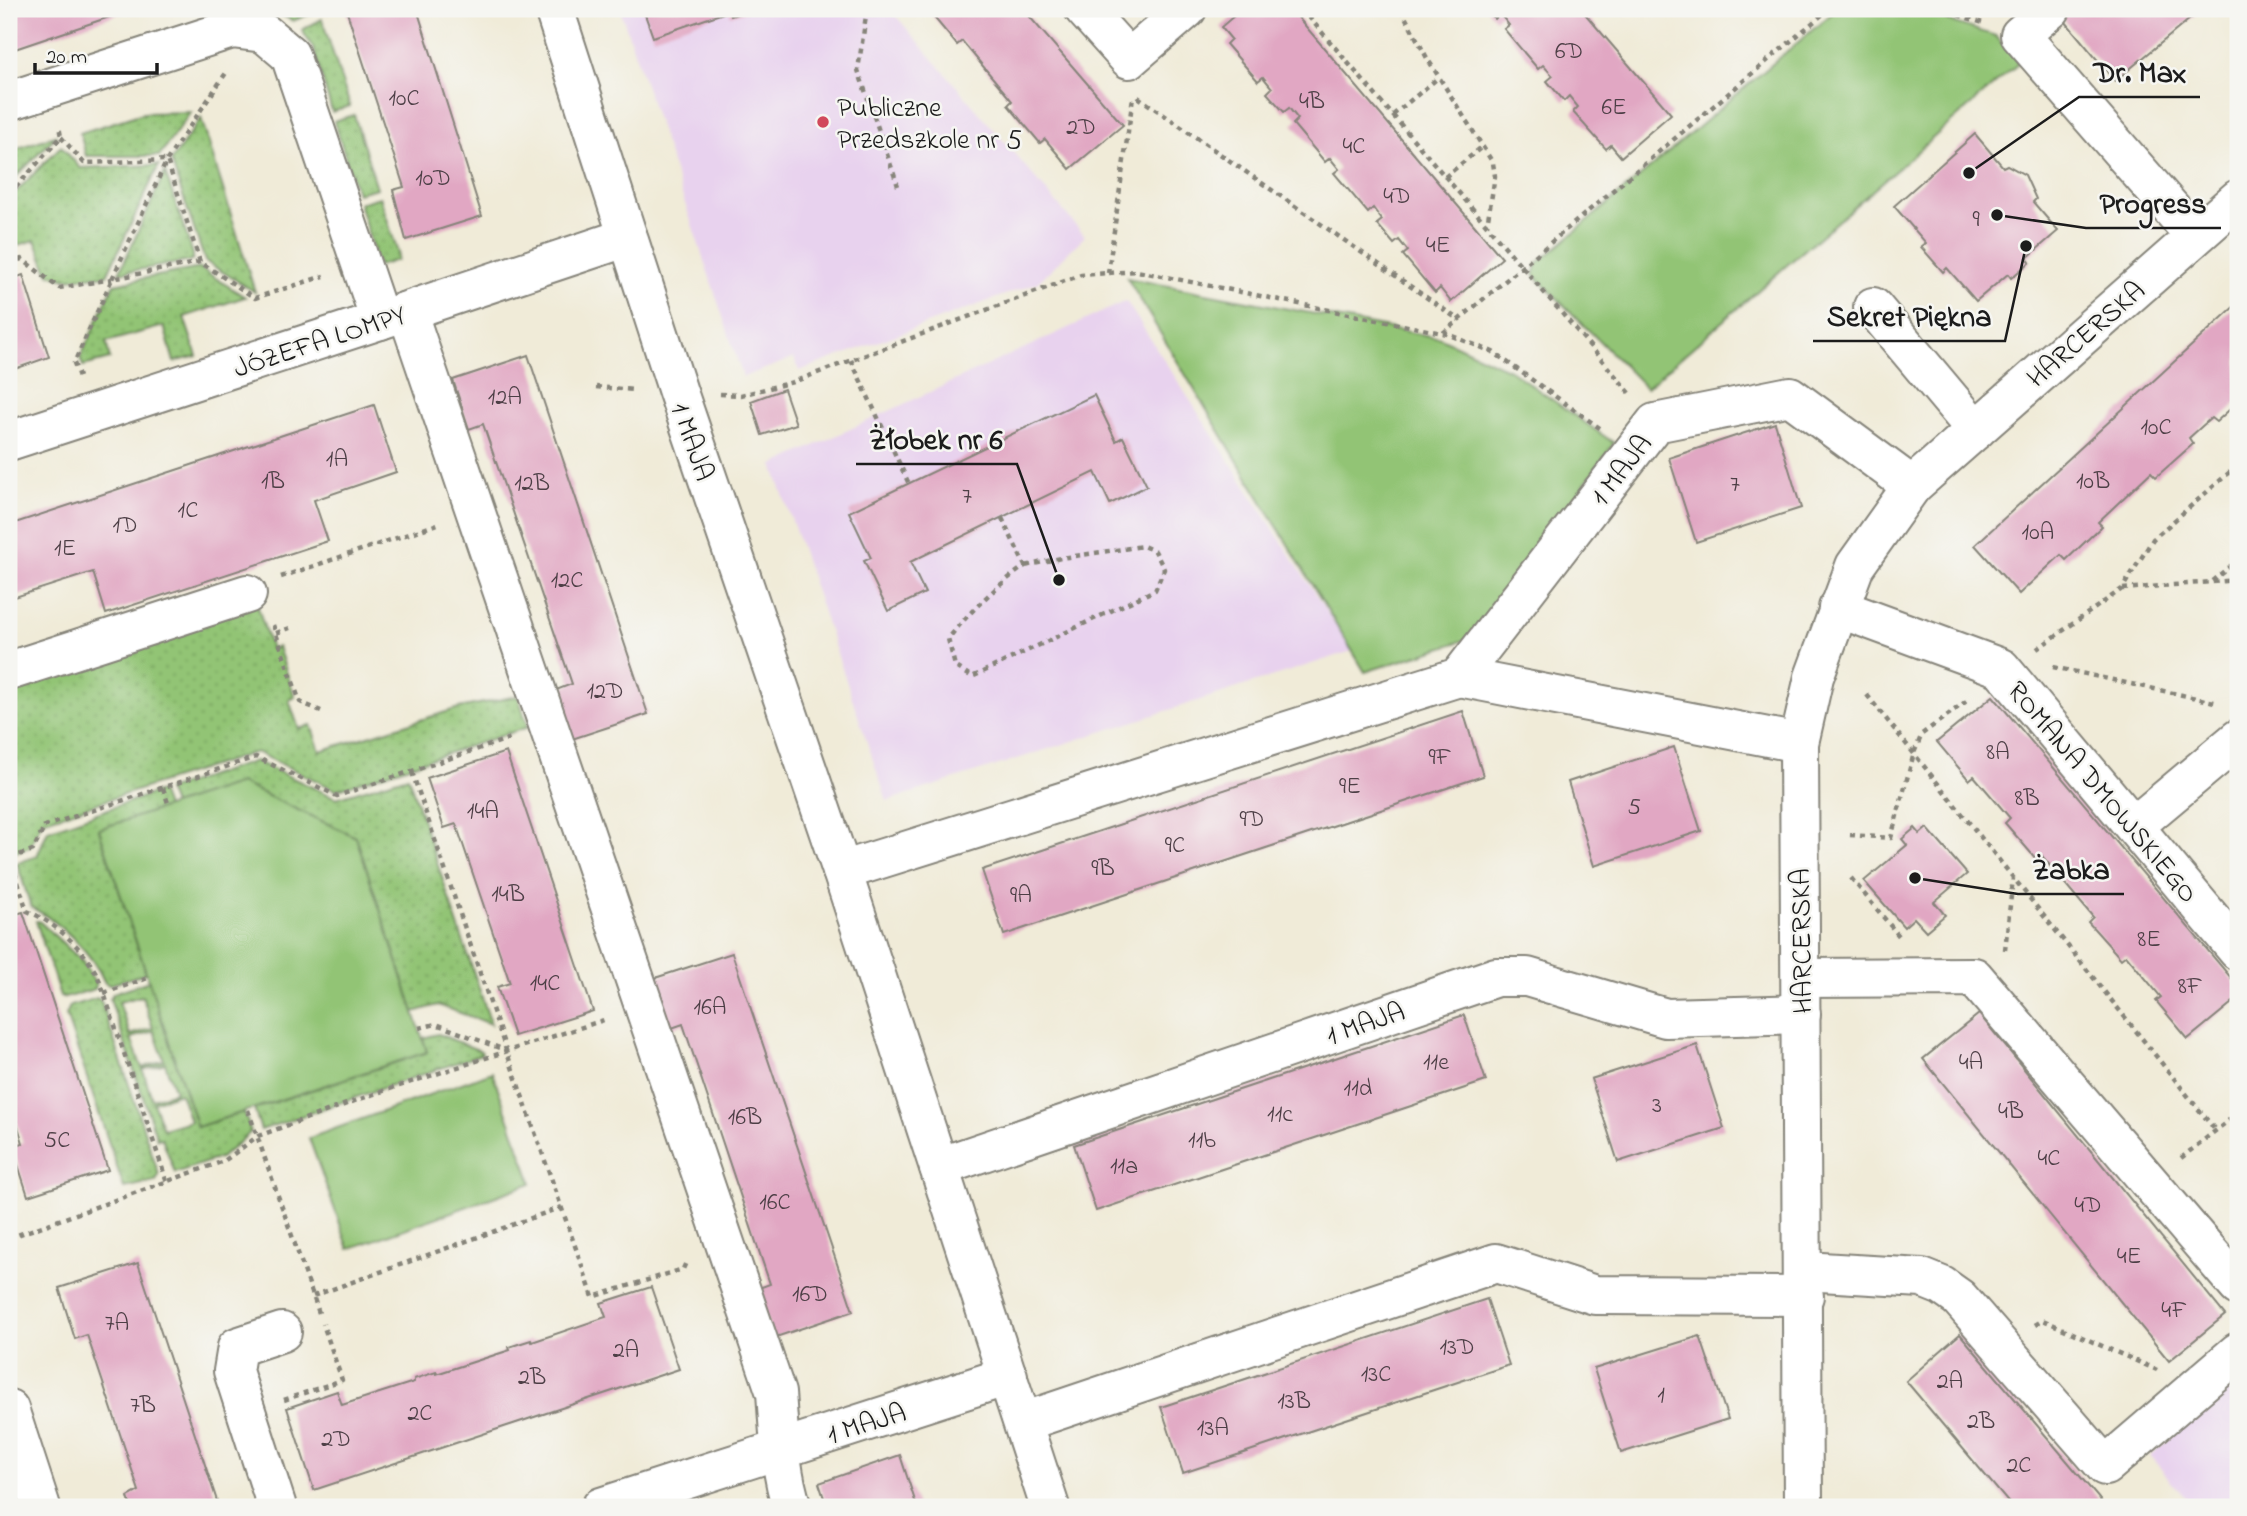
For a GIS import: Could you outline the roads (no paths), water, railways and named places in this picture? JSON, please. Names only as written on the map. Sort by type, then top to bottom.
[{"type":"street","name":"1 MAJA","points":[[554,9],[678,393],[842,871],[1050,1507]]},
{"type":"street","points":[[1084,9],[1129,59],[1187,9]]},
{"type":"street","points":[[2051,9],[2020,35],[2195,236]]},
{"type":"street","points":[[9,101],[232,29],[264,33],[290,55],[361,264],[394,315],[475,511],[776,1393],[781,1448],[792,1507]]},
{"type":"street","name":"HARCERSKA","points":[[1803,1507],[1804,1284],[1799,743],[1814,677],[1856,566],[1912,486],[2238,198]]},
{"type":"street","name":"JÓZEFA LOMPY","points":[[9,441],[628,237]]},
{"type":"street","points":[[1873,307],[1976,430]]},
{"type":"street","name":"1 MAJA","points":[[1459,677],[1644,437],[1790,396],[1912,486]]},
{"type":"street","points":[[9,671],[256,588]]},
{"type":"street","name":"ROMANA DMOWSKIEGO","points":[[1838,608],[2001,668],[2238,951]]},
{"type":"street","points":[[842,871],[1459,677],[1799,743]]},
{"type":"street","points":[[2134,826],[2232,722]]},
{"type":"street","name":"1 MAJA","points":[[940,1167],[1496,977],[1527,977],[1666,1018],[1933,977],[1974,977],[2238,1286]]},
{"type":"street","points":[[1023,1422],[1496,1262],[1595,1295],[1922,1278],[1942,1286],[1959,1298],[2105,1466],[2238,1352]]},
{"type":"street","points":[[276,1507],[233,1370],[237,1347],[282,1332]]},
{"type":"street","name":"1 MAJA","points":[[601,1507],[1008,1376]]},
{"type":"street","points":[[9,1409],[41,1507]]},
{"type":"place","name":"Publiczne Przedszkole nr 5","points":[[823,122]]},
{"type":"place","name":"Dr. Max","points":[[1969,173]]},
{"type":"place","name":"Progress","points":[[1997,215]]},
{"type":"place","name":"Sekret Piękna","points":[[2026,246]]},
{"type":"place","name":"Żłobek nr 6","points":[[1059,580]]},
{"type":"place","name":"Żabka","points":[[1915,878]]}]
